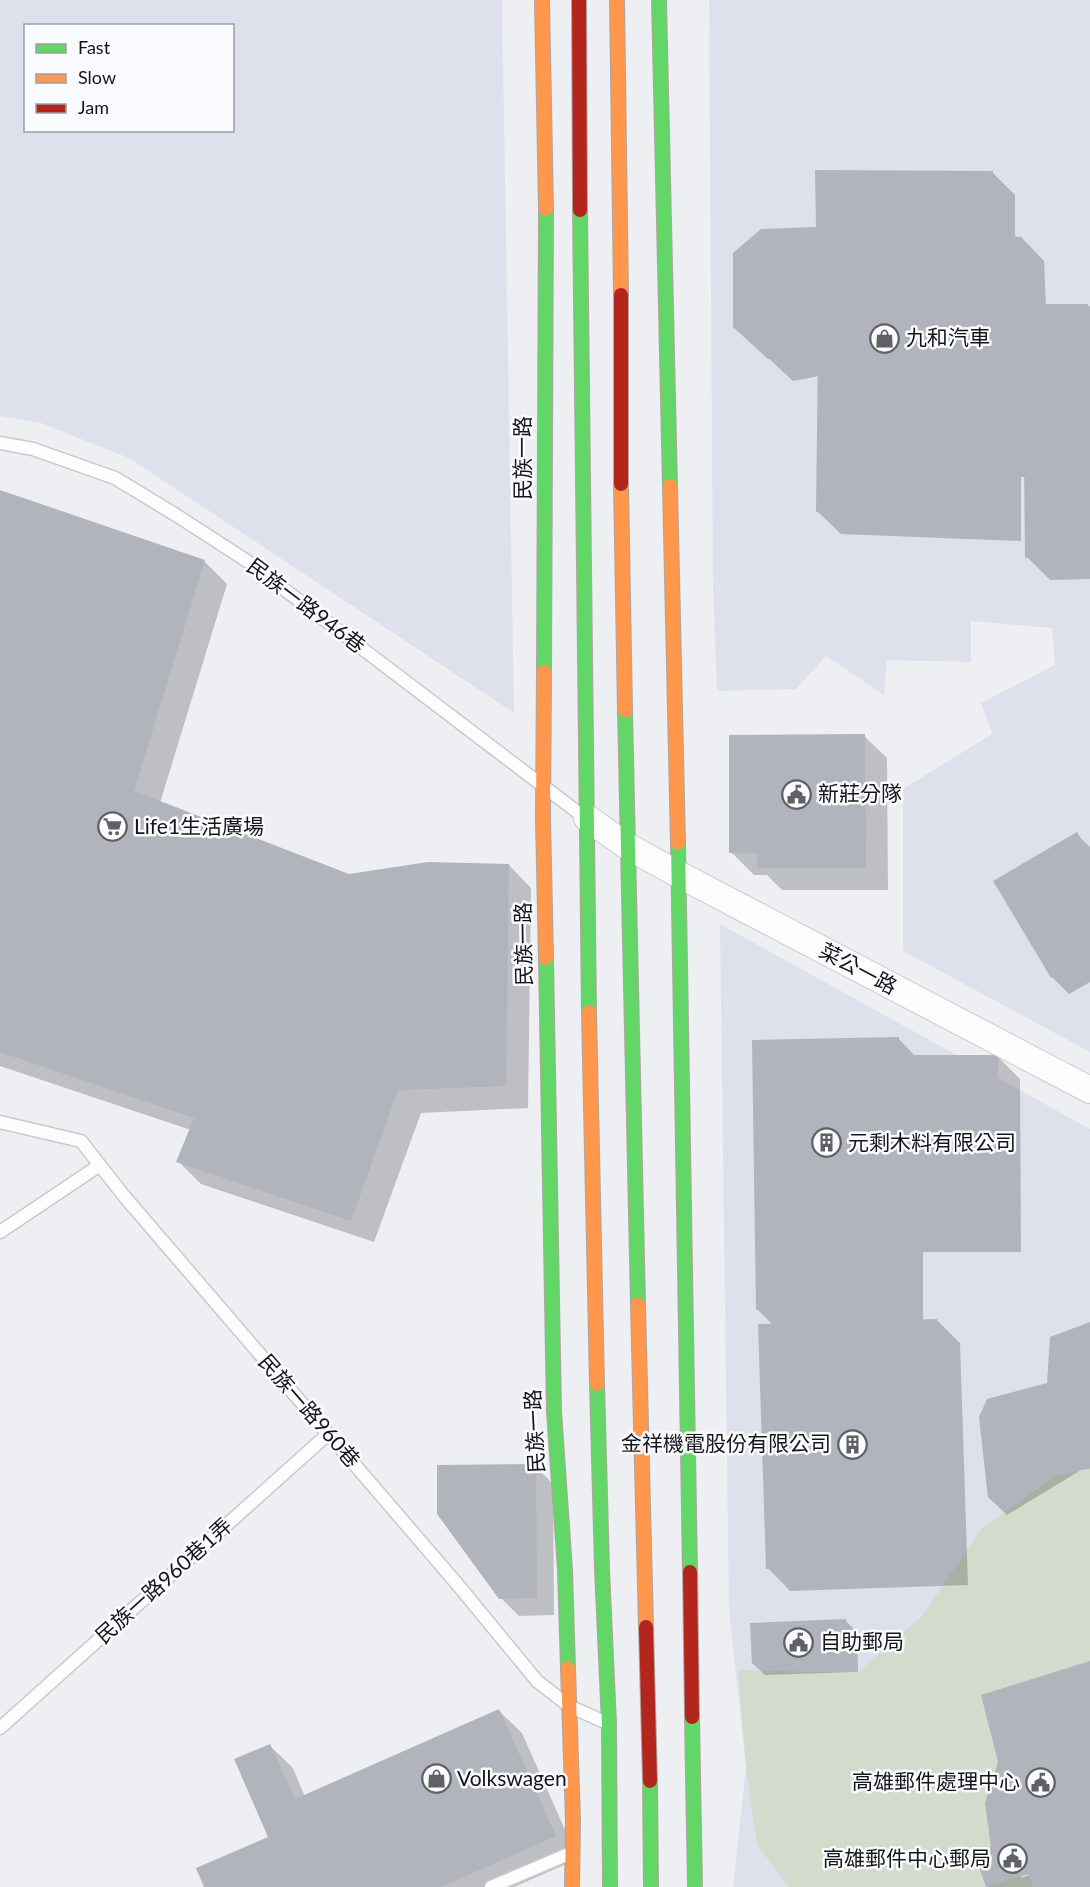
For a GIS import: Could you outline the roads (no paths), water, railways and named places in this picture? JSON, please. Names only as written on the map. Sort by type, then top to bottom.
[{"type":"main road","name":"民族一路","points":[[542,0],[563,287],[587,818],[585,1101],[609,1723],[610,1887]]},
{"type":"main road","name":"民族一路","points":[[572,1887],[565,1570],[554,1411],[554,1102],[542,786],[563,287],[579,0]]},
{"type":"main road","points":[[617,0],[626,172],[627,846],[650,1740],[651,1887]]},
{"type":"main road","points":[[659,0],[658,170],[666,538],[678,874],[692,1630],[694,1887]]},
{"type":"street","name":"菜公一路","points":[[587,818],[627,846],[678,874],[1090,1090]]},
{"type":"lane","name":"民族一路946巷","points":[[0,443],[33,449],[115,478],[177,515],[247,561],[587,818]]},
{"type":"lane","name":"民族一路960巷","points":[[0,1122],[81,1141],[124,1196],[537,1681],[568,1706],[609,1723]]},
{"type":"lane","points":[[0,1232],[100,1165]]},
{"type":"lane","name":"民族一路960巷1弄","points":[[0,1728],[328,1434]]},
{"type":"lane","points":[[492,1887],[572,1853]]},
{"type":"place","name":"九和汽車","points":[[885,338]]},
{"type":"place","name":"新莊分隊","points":[[797,794]]},
{"type":"place","name":"Life1生活廣場","points":[[113,827]]},
{"type":"place","name":"元剩木料有限公司","points":[[827,1143]]},
{"type":"place","name":"金祥機電股份有限公司","points":[[852,1444]]},
{"type":"place","name":"自助郵局","points":[[799,1642]]},
{"type":"place","name":"Volkswagen","points":[[436,1779]]},
{"type":"place","name":"高雄郵件處理中心","points":[[1041,1782]]},
{"type":"place","name":"高雄郵件中心郵局","points":[[1012,1859]]}]
